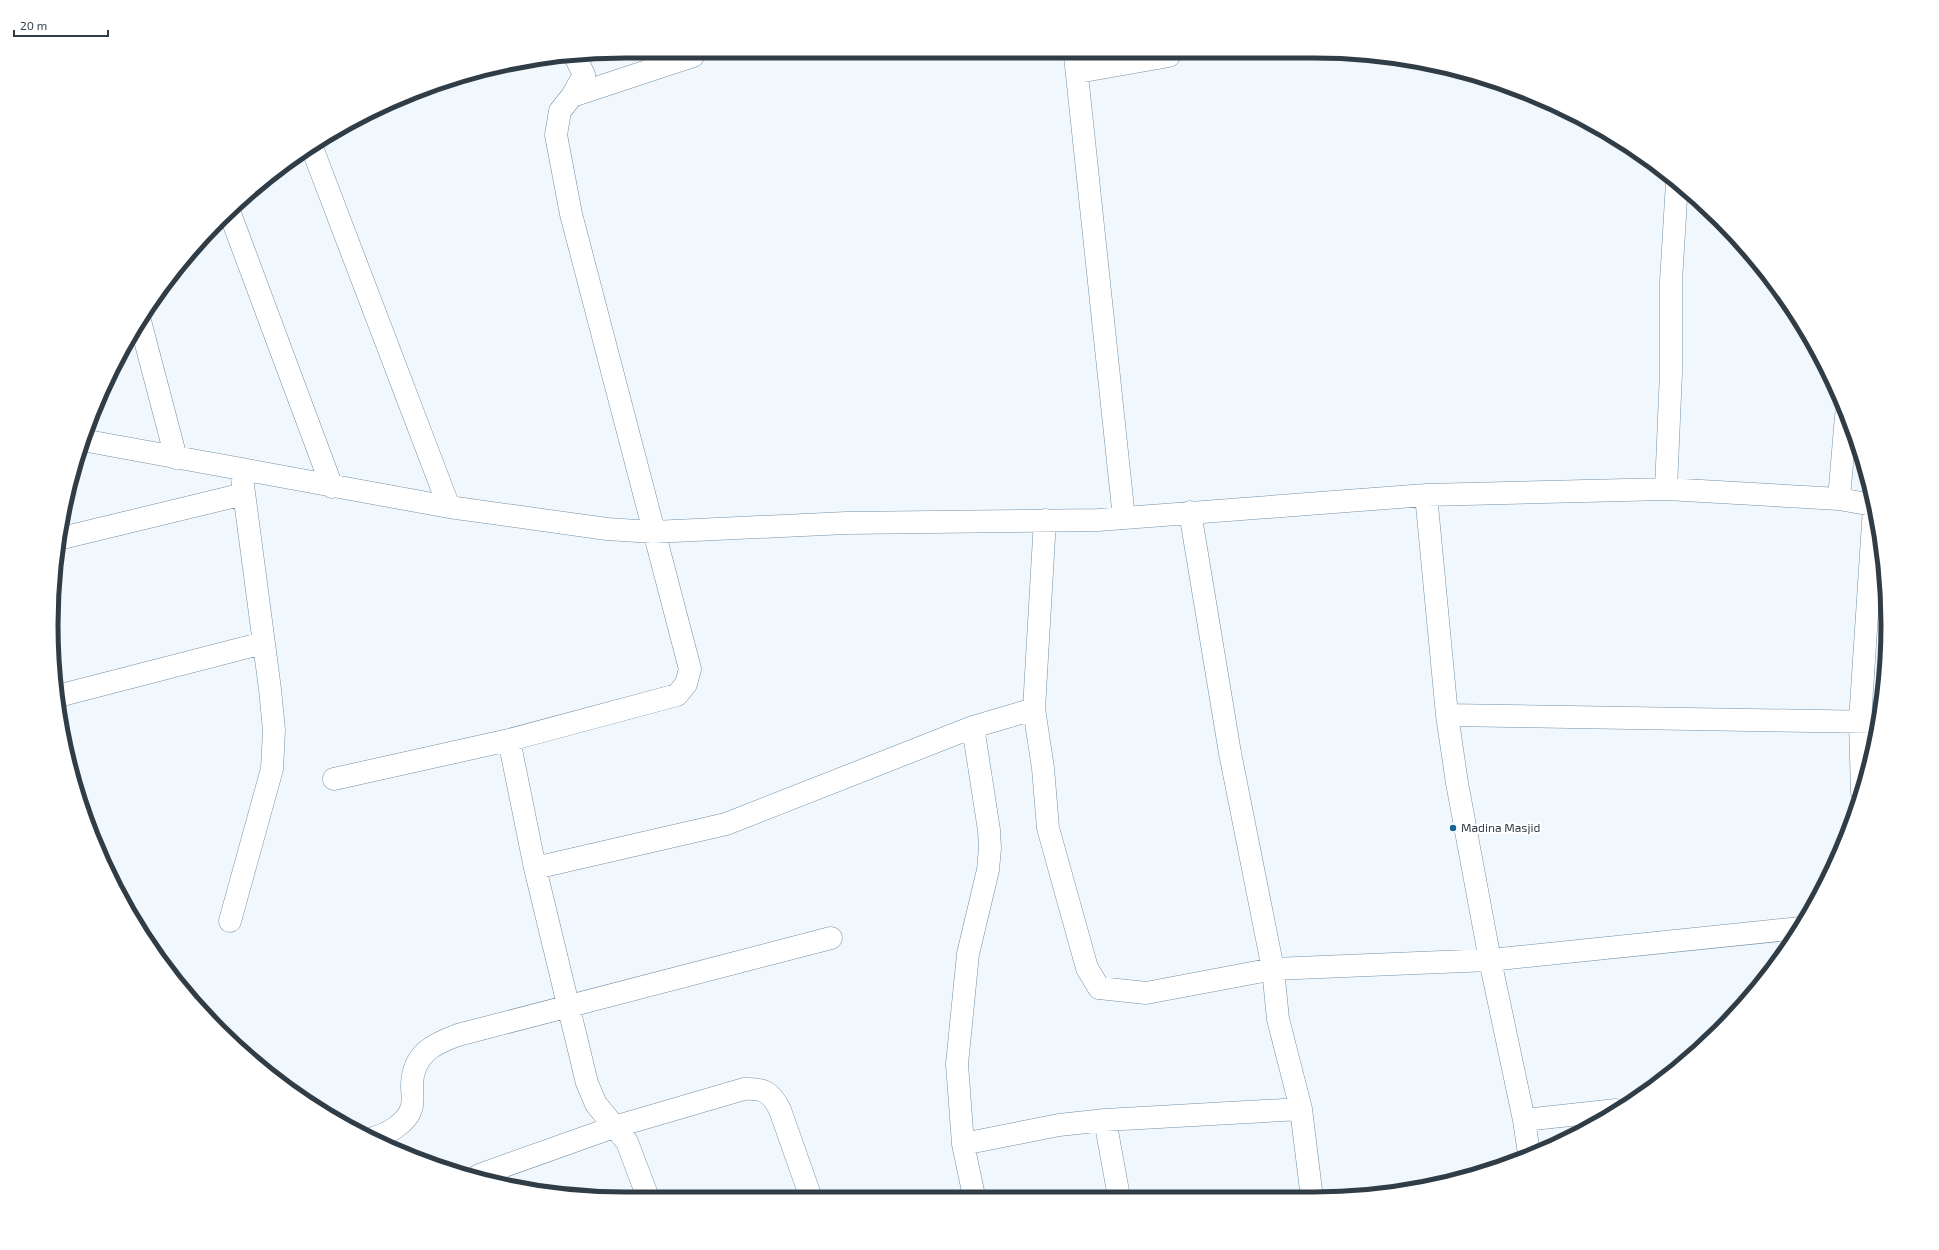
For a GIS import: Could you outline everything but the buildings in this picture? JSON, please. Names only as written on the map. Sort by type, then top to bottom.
[{"type":"street","points":[[572,96],[687,58]]},
{"type":"street","points":[[1124,518],[1077,64],[1146,58]]},
{"type":"street","points":[[334,779],[509,740],[677,695],[686,684],[690,669],[571,214],[560,159],[556,135],[560,111],[572,96],[584,76],[577,60]]},
{"type":"street","points":[[314,152],[449,507]]},
{"type":"street","points":[[1666,489],[1671,372],[1671,282],[1677,190]]},
{"type":"street","points":[[231,217],[332,487]]},
{"type":"street","points":[[142,329],[176,458]]},
{"type":"street","points":[[1840,498],[1845,427]]},
{"type":"street","points":[[89,441],[332,487],[449,507],[606,529],[653,532],[846,523],[1098,520],[1426,495],[1666,489],[1840,498],[1868,504]]},
{"type":"street","points":[[230,921],[272,769],[274,730],[241,470]]},
{"type":"street","points":[[65,537],[244,494]]},
{"type":"street","points":[[1426,495],[1447,715],[1457,784],[1490,960],[1524,1120],[1528,1150]]},
{"type":"street","points":[[1190,512],[1230,753],[1273,969],[1278,1020],[1301,1109],[1311,1192]]},
{"type":"street","points":[[1046,520],[1034,709],[1043,768],[1048,828],[1074,925],[1088,968],[1099,988],[1146,993],[1273,969],[1490,960],[1792,929]]},
{"type":"street","points":[[1866,756],[1869,722],[1873,535]]},
{"type":"street","points":[[63,695],[263,643]]},
{"type":"street","points":[[535,868],[726,824],[973,727],[1034,709]]},
{"type":"street","points":[[1447,715],[1869,722]]},
{"type":"street","points":[[973,727],[989,830],[990,848],[988,870],[968,954],[958,1064],[963,1144],[973,1192]]},
{"type":"street","points":[[509,740],[535,868],[587,1083],[596,1104],[627,1142],[646,1192]]},
{"type":"street","points":[[378,1136],[396,1129],[411,1110],[412,1082],[415,1068],[423,1054],[437,1042],[458,1035],[831,938]]},
{"type":"street","points":[[482,1174],[614,1127],[744,1089],[756,1089],[764,1091],[774,1098],[780,1110],[809,1192]]},
{"type":"street","points":[[963,1144],[1059,1125],[1105,1120],[1301,1109]]},
{"type":"street","points":[[1524,1120],[1606,1111]]},
{"type":"street","points":[[1105,1120],[1118,1192]]},
{"type":"place","name":"Madina Masjid","points":[[1453,828]]}]
